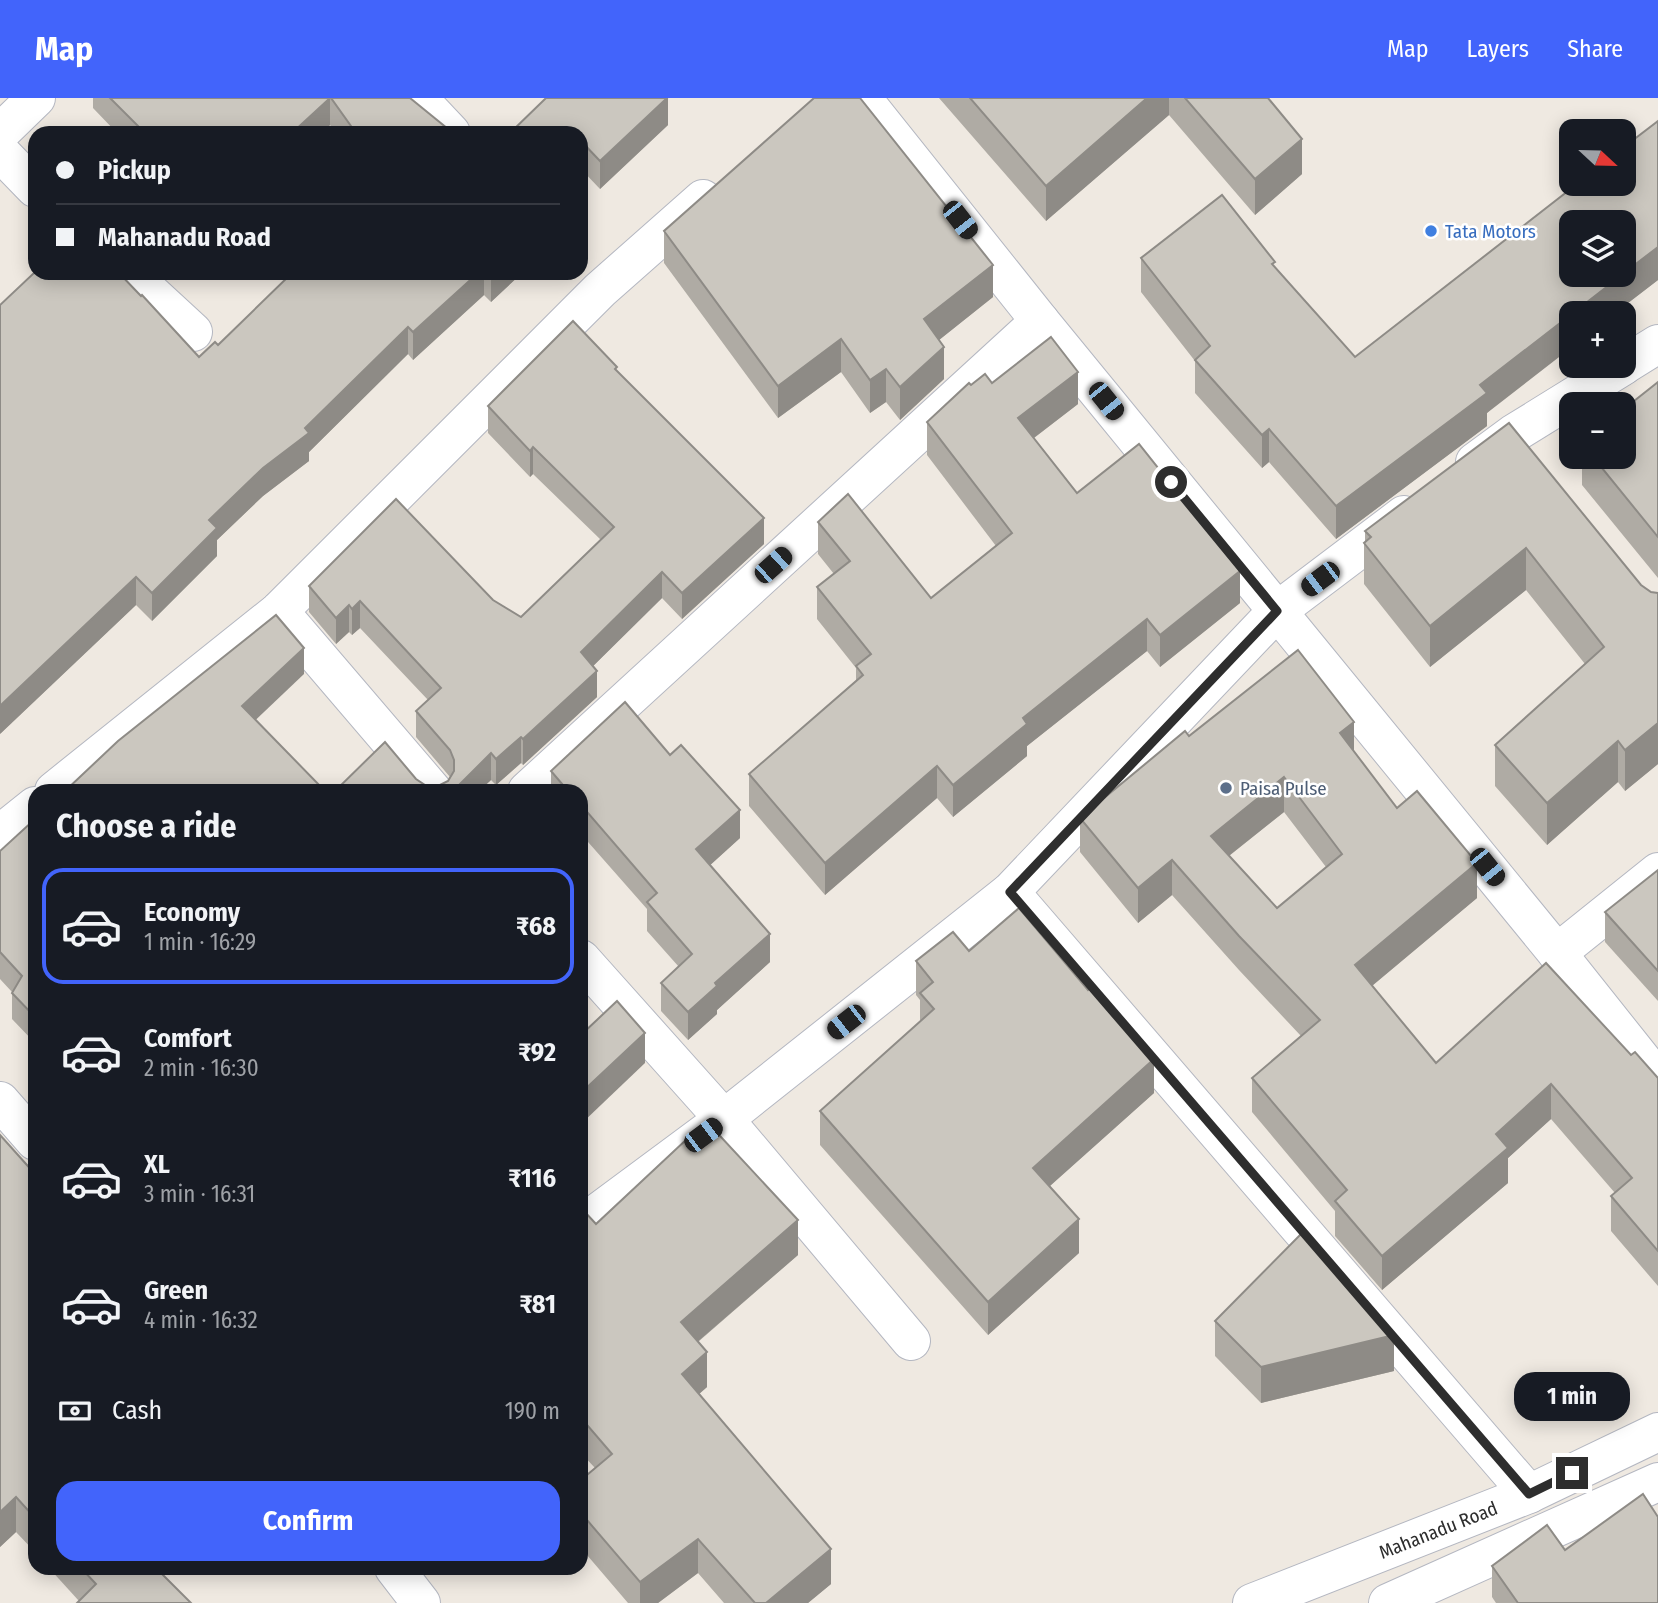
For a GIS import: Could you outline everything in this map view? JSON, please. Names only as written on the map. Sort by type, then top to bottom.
[{"type":"street","points":[[0,133],[36,98]]},
{"type":"street","points":[[418,98],[444,126]]},
{"type":"street","points":[[862,98],[1040,321],[1658,1080]]},
{"type":"street","points":[[63,784],[279,611],[591,279],[725,180]]},
{"type":"street","points":[[137,280],[193,332]]},
{"type":"street","points":[[535,784],[1040,321]]},
{"type":"street","points":[[1636,357],[1658,344]]},
{"type":"street","points":[[588,1219],[724,1119],[1010,892],[1277,611],[1513,434],[1602,378]]},
{"type":"street","points":[[1513,434],[1538,466]]},
{"type":"street","points":[[279,611],[427,784]]},
{"type":"street","points":[[0,834],[28,812]]},
{"type":"street","points":[[1557,953],[1658,872]]},
{"type":"street","points":[[1010,892],[1529,1494]]},
{"type":"street","points":[[588,967],[724,1119],[911,1341]]},
{"type":"street","points":[[0,1101],[28,1133]]},
{"type":"street","name":"Mahanadu Road","points":[[1252,1603],[1529,1494],[1658,1432]]},
{"type":"street","points":[[1388,1603],[1658,1482]]},
{"type":"street","points":[[399,1575],[421,1603]]},
{"type":"building","points":[[110,98],[330,98],[300,126],[138,126]]},
{"type":"building","points":[[331,98],[410,98],[444,126],[351,126]]},
{"type":"building","points":[[546,98],[667,98],[600,161],[588,148],[588,126],[517,126]]},
{"type":"building","points":[[814,98],[860,98],[993,265],[924,319],[944,347],[900,387],[886,369],[870,380],[841,339],[778,386],[664,231]]},
{"type":"building","points":[[970,98],[1147,98],[1046,186]]},
{"type":"building","points":[[1185,98],[1268,98],[1302,139],[1255,179]]},
{"type":"building","points":[[1658,121],[1658,247],[1636,264],[1636,210],[1559,210],[1559,287],[1607,287],[1588,301],[1559,301],[1559,324],[1480,385],[1487,393],[1336,506],[1269,429],[1262,435],[1195,360],[1210,346],[1141,258],[1222,195],[1275,262],[1272,264],[1355,357],[1562,196],[1636,196],[1636,138]]},
{"type":"building","points":[[28,279],[126,280],[199,357],[215,342],[218,345],[285,280],[470,280],[413,332],[408,327],[305,428],[309,433],[263,468],[209,520],[217,528],[152,593],[136,577],[0,706],[0,305]]},
{"type":"building","points":[[573,321],[617,367],[615,369],[764,518],[682,593],[662,572],[581,652],[597,671],[523,739],[521,737],[496,759],[491,753],[460,784],[442,784],[448,781],[454,771],[454,760],[450,750],[416,711],[441,688],[360,601],[352,609],[349,605],[336,618],[309,586],[396,499],[493,600],[521,617],[614,527],[533,447],[530,451],[488,406]]},
{"type":"building","points":[[1051,337],[1078,372],[1018,418],[1077,493],[1139,444],[1240,571],[1160,635],[1147,619],[1023,718],[1027,724],[953,785],[937,766],[825,863],[749,774],[863,675],[856,666],[871,654],[817,587],[850,561],[818,522],[848,494],[931,598],[1012,533],[927,422],[969,383],[971,385],[985,374],[992,383]]},
{"type":"building","points":[[1658,382],[1658,537],[1603,469],[1636,469],[1636,399]]},
{"type":"building","points":[[1509,423],[1641,585],[1658,593],[1658,723],[1625,750],[1618,741],[1547,803],[1495,745],[1604,647],[1526,548],[1430,626],[1364,543],[1371,537],[1365,531]]},
{"type":"building","points":[[276,615],[304,648],[242,706],[318,784],[72,784],[118,741]]},
{"type":"building","points":[[1298,650],[1354,722],[1340,733],[1397,808],[1417,791],[1477,863],[1355,965],[1436,1063],[1546,963],[1631,1055],[1635,1052],[1658,1078],[1658,1251],[1611,1196],[1632,1178],[1551,1084],[1496,1134],[1508,1148],[1382,1256],[1335,1201],[1347,1190],[1252,1078],[1320,1020],[1239,936],[1172,860],[1138,888],[1080,818],[1185,731],[1189,736]],"holes":[[[1284,777],[1342,854],[1277,908],[1211,836]]]},
{"type":"building","points":[[625,702],[670,755],[681,745],[740,810],[696,849],[770,934],[715,983],[717,986],[688,1012],[661,983],[692,954],[647,902],[657,893],[588,813],[588,784],[562,784],[551,771]]},
{"type":"building","points":[[385,742],[416,779],[424,784],[342,784]]},
{"type":"building","points":[[28,825],[28,1010],[12,993],[22,976],[0,952],[0,851]]},
{"type":"building","points":[[1658,870],[1658,971],[1605,912]]},
{"type":"building","points":[[1019,908],[1088,990],[1091,987],[1154,1059],[1033,1168],[1079,1219],[988,1302],[820,1111],[934,1009],[920,993],[933,982],[916,961],[953,932],[969,951]]},
{"type":"building","points":[[617,1001],[645,1033],[588,1086],[588,1028]]},
{"type":"building","points":[[708,1123],[798,1220],[681,1322],[707,1352],[682,1374],[831,1549],[766,1603],[755,1603],[698,1539],[640,1582],[588,1521],[588,1474],[612,1454],[588,1426],[588,1215],[596,1224],[688,1138]]},
{"type":"building","points":[[0,1135],[28,1166],[28,1510],[16,1497],[0,1512]]},
{"type":"building","points":[[1304,1231],[1349,1283],[1347,1284],[1394,1335],[1261,1367],[1215,1321]]},
{"type":"building","points":[[1643,1494],[1658,1517],[1658,1603],[1518,1603],[1492,1566],[1547,1525],[1565,1550]]},
{"type":"building","points":[[88,1575],[163,1575],[191,1603],[77,1603],[96,1584]]},
{"type":"place","name":"Tata Motors","points":[[1431,231]]},
{"type":"place","name":"Paisa Pulse","points":[[1226,788]]},
{"type":"route","points":[[1171,482],[1277,611],[1010,892],[1529,1494],[1572,1473]]}]
